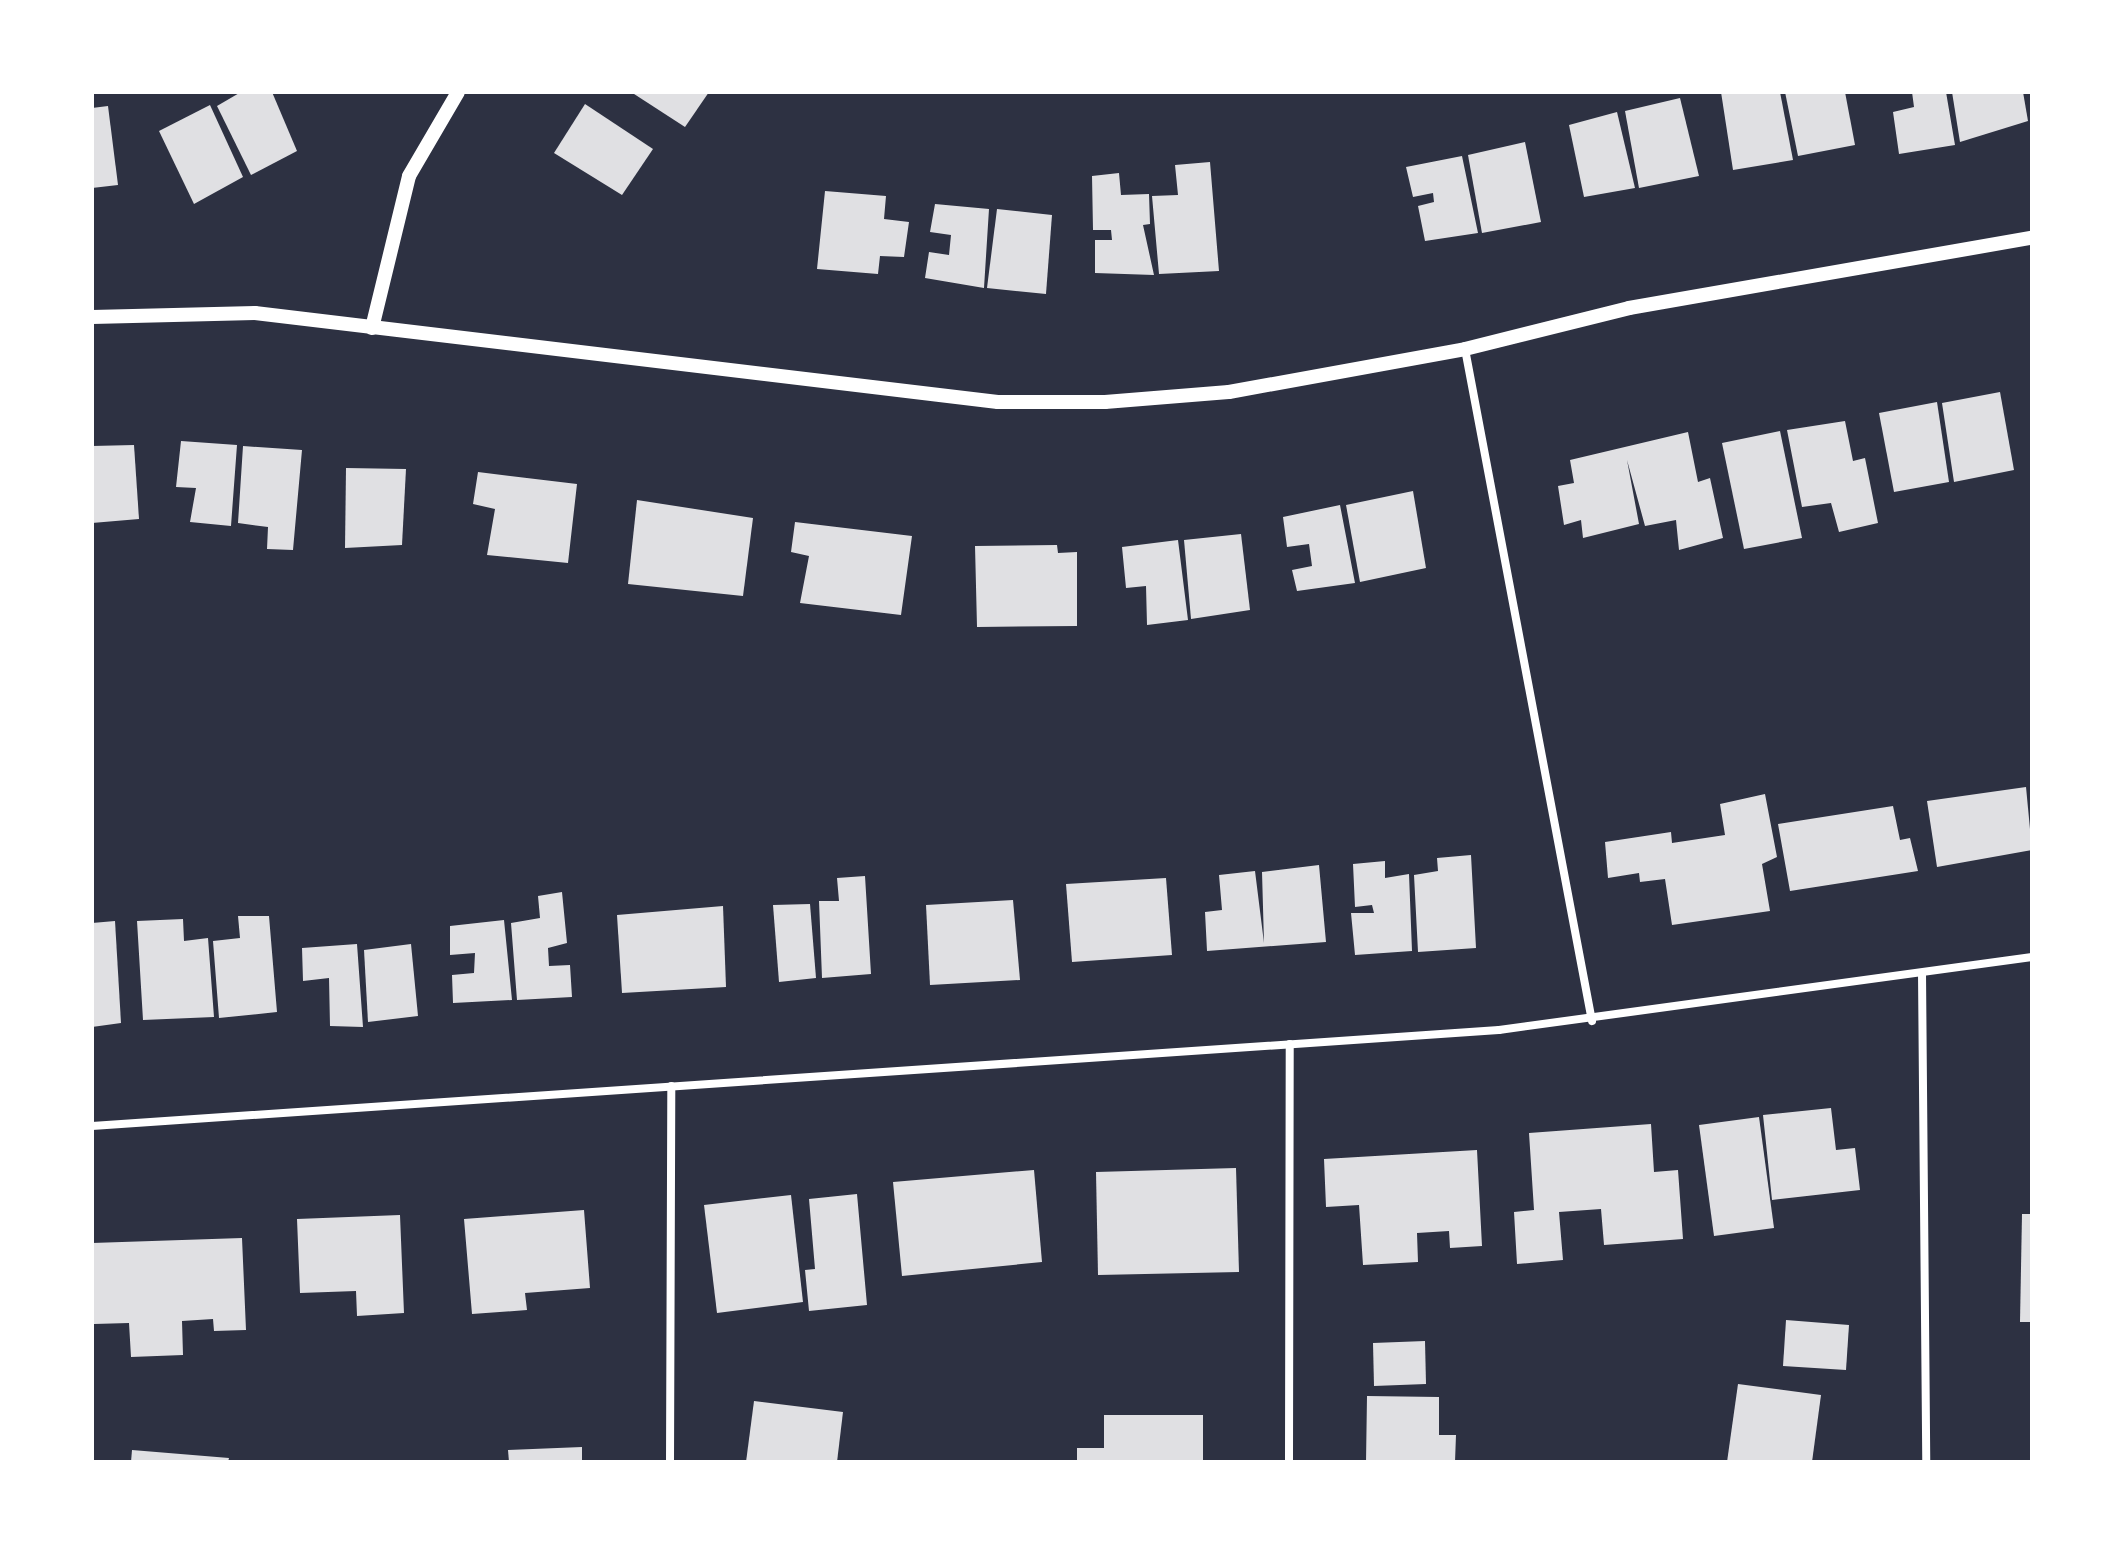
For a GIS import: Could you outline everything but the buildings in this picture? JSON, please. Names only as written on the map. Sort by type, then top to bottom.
[{"type":"street","points":[[372,328],[405,187],[458,92]]},
{"type":"street","points":[[92,317],[255,313],[998,402],[1229,392],[1465,349],[1629,308],[2032,238]]},
{"type":"street","points":[[1465,349],[1592,1021]]},
{"type":"street","points":[[92,1126],[1592,1021],[2032,957]]},
{"type":"street","points":[[1922,973],[1926,1462]]},
{"type":"street","points":[[1289,1462],[1290,1044]]},
{"type":"street","points":[[670,1462],[671,1086]]}]
